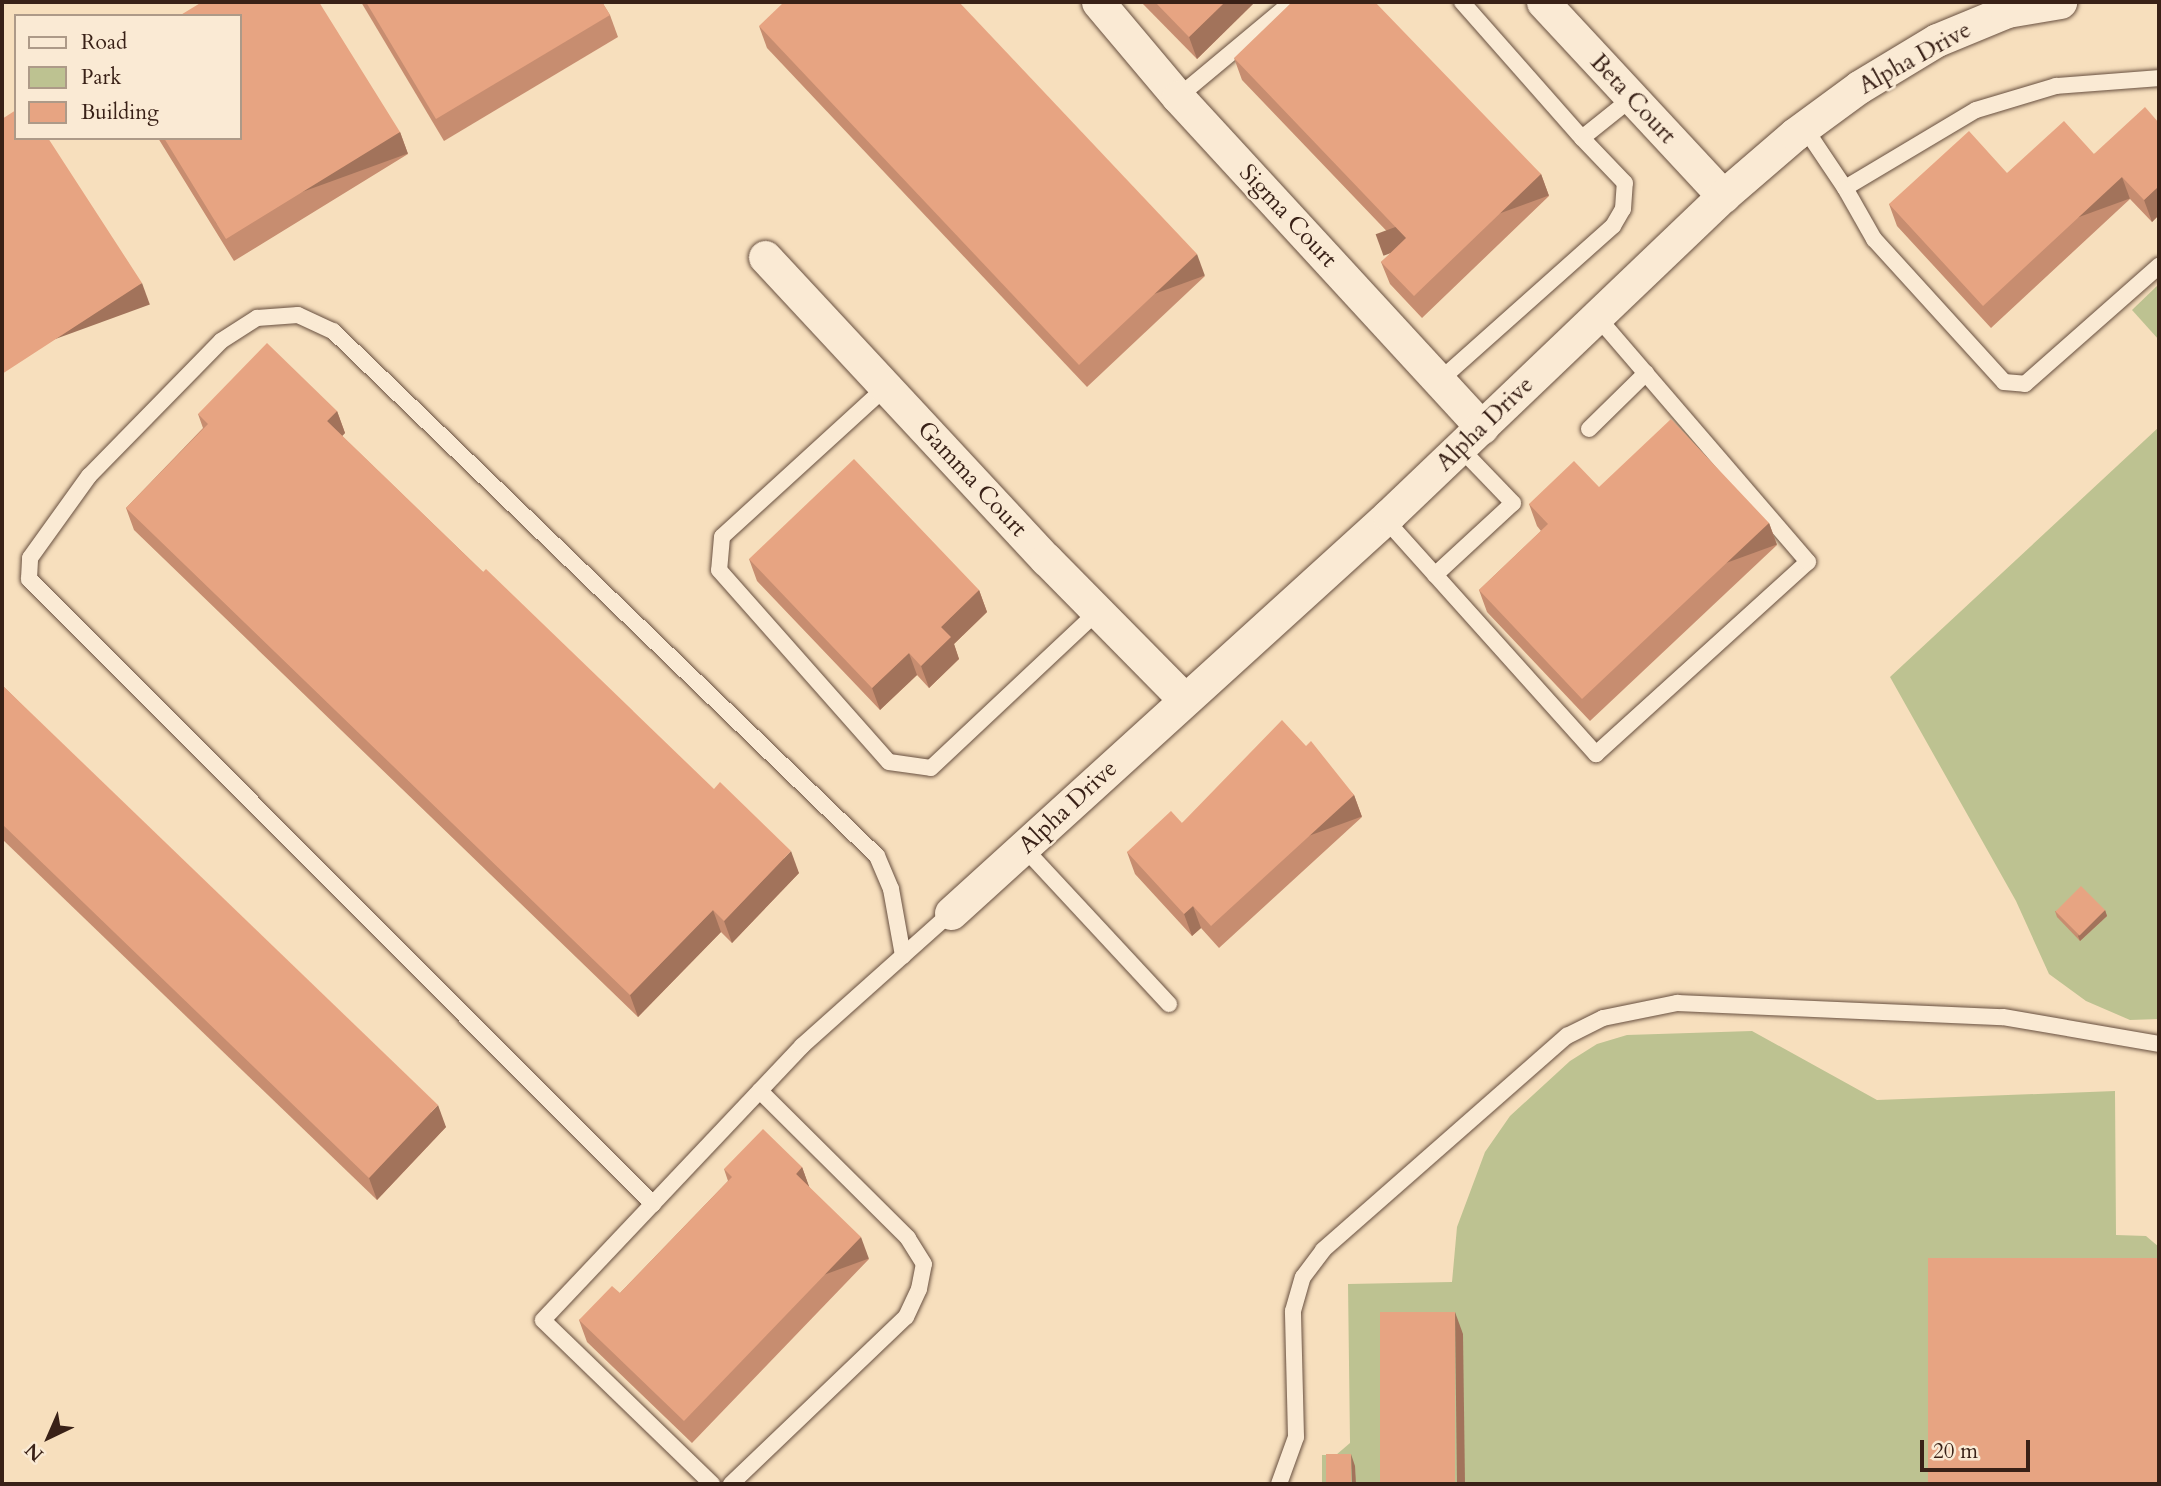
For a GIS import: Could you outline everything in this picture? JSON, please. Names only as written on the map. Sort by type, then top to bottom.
[{"type":"street","name":"Sigma Court","points":[[1098,2],[1178,97],[1439,381],[1471,438]]},
{"type":"street","name":"Beta Court","points":[[1543,2],[1723,196]]},
{"type":"street","name":"Alpha Drive","points":[[951,914],[1183,698],[1385,519],[1723,196],[1804,127],[1858,87],[1937,40],[2006,6],[2060,2]]},
{"type":"street","name":"Gamma Court","points":[[765,257],[1183,698]]},
{"type":"lane","points":[[1178,97],[1292,2]]},
{"type":"lane","points":[[1439,381],[1613,226],[1623,209],[1625,183],[1462,2]]},
{"type":"lane","points":[[1846,188],[1976,110],[2056,86],[2159,78]]},
{"type":"lane","points":[[1582,138],[1632,98]]},
{"type":"lane","points":[[1804,127],[1846,188],[1874,239],[2004,382],[2025,384],[2159,266]]},
{"type":"lane","points":[[653,1204],[30,579],[30,558],[89,476],[221,341],[257,318],[298,315],[333,331],[877,856],[891,889],[903,956]]},
{"type":"lane","points":[[1385,519],[1596,754],[1808,562],[1597,317]]},
{"type":"lane","points":[[1589,429],[1646,373]]},
{"type":"lane","points":[[886,387],[722,537],[719,570],[889,762],[931,768],[1098,611]]},
{"type":"lane","points":[[1436,575],[1513,503],[1471,438]]},
{"type":"lane","points":[[1024,848],[1169,1004]]},
{"type":"lane","points":[[712,1484],[543,1320],[802,1046],[951,914]]},
{"type":"lane","points":[[1279,1484],[1296,1437],[1293,1311],[1303,1277],[1323,1250],[1567,1036],[1604,1018],[1678,1003],[2003,1017],[2159,1044]]},
{"type":"lane","points":[[732,1484],[906,1317],[919,1289],[924,1264],[908,1238],[760,1091]]},
{"type":"green space","points":[[2159,284],[2159,340],[2132,310]]},
{"type":"green space","points":[[2159,427],[2159,1019],[2130,1020],[2086,1001],[2049,974],[2016,901],[1890,677]]},
{"type":"green space","points":[[1752,1031],[1877,1100],[2115,1091],[2116,1235],[2146,1236],[2159,1247],[2159,1484],[1322,1484],[1322,1455],[1336,1455],[1350,1443],[1348,1284],[1452,1282],[1457,1227],[1485,1152],[1510,1116],[1570,1061],[1597,1044],[1627,1035]]},
{"type":"building","points":[[202,2],[319,2],[400,132],[226,239],[165,140],[242,140],[242,14],[182,14]]},
{"type":"building","points":[[366,2],[602,2],[610,15],[436,119]]},
{"type":"building","points":[[784,2],[959,2],[1197,254],[1079,365],[759,26]]},
{"type":"building","points":[[1155,2],[1225,2],[1189,37]]},
{"type":"building","points":[[1292,2],[1375,2],[1541,174],[1414,296],[1381,262],[1406,238],[1234,58]]},
{"type":"building","points":[[2145,107],[2159,123],[2159,186],[2144,200],[2122,177],[1983,306],[1889,204],[1969,131],[2007,173],[2064,121],[2094,154]]},
{"type":"building","points":[[14,111],[14,140],[49,140],[142,283],[2,374],[2,119]]},
{"type":"building","points":[[267,343],[337,411],[327,421],[483,572],[486,569],[714,789],[720,782],[791,851],[724,921],[713,910],[630,995],[126,508],[208,424],[198,414]]},
{"type":"building","points":[[1671,419],[1769,523],[1582,699],[1479,590],[1548,524],[1529,504],[1574,461],[1599,487]]},
{"type":"building","points":[[854,459],[979,590],[941,627],[951,637],[921,666],[909,653],[872,688],[749,559]]},
{"type":"building","points":[[2,685],[438,1105],[369,1178],[2,824]]},
{"type":"building","points":[[1282,720],[1306,746],[1311,741],[1354,795],[1211,926],[1193,906],[1184,914],[1127,852],[1171,811],[1182,823]]},
{"type":"building","points":[[2081,886],[2105,910],[2080,935],[2056,911]]},
{"type":"building","points":[[763,1129],[802,1167],[796,1174],[861,1237],[684,1421],[579,1320],[612,1286],[620,1293],[732,1177],[724,1169]]},
{"type":"building","points":[[1928,1258],[2159,1258],[2159,1484],[1928,1484]]},
{"type":"building","points":[[1380,1312],[1455,1312],[1455,1484],[1380,1484]]},
{"type":"building","points":[[1326,1454],[1351,1454],[1351,1484],[1326,1484]]}]
